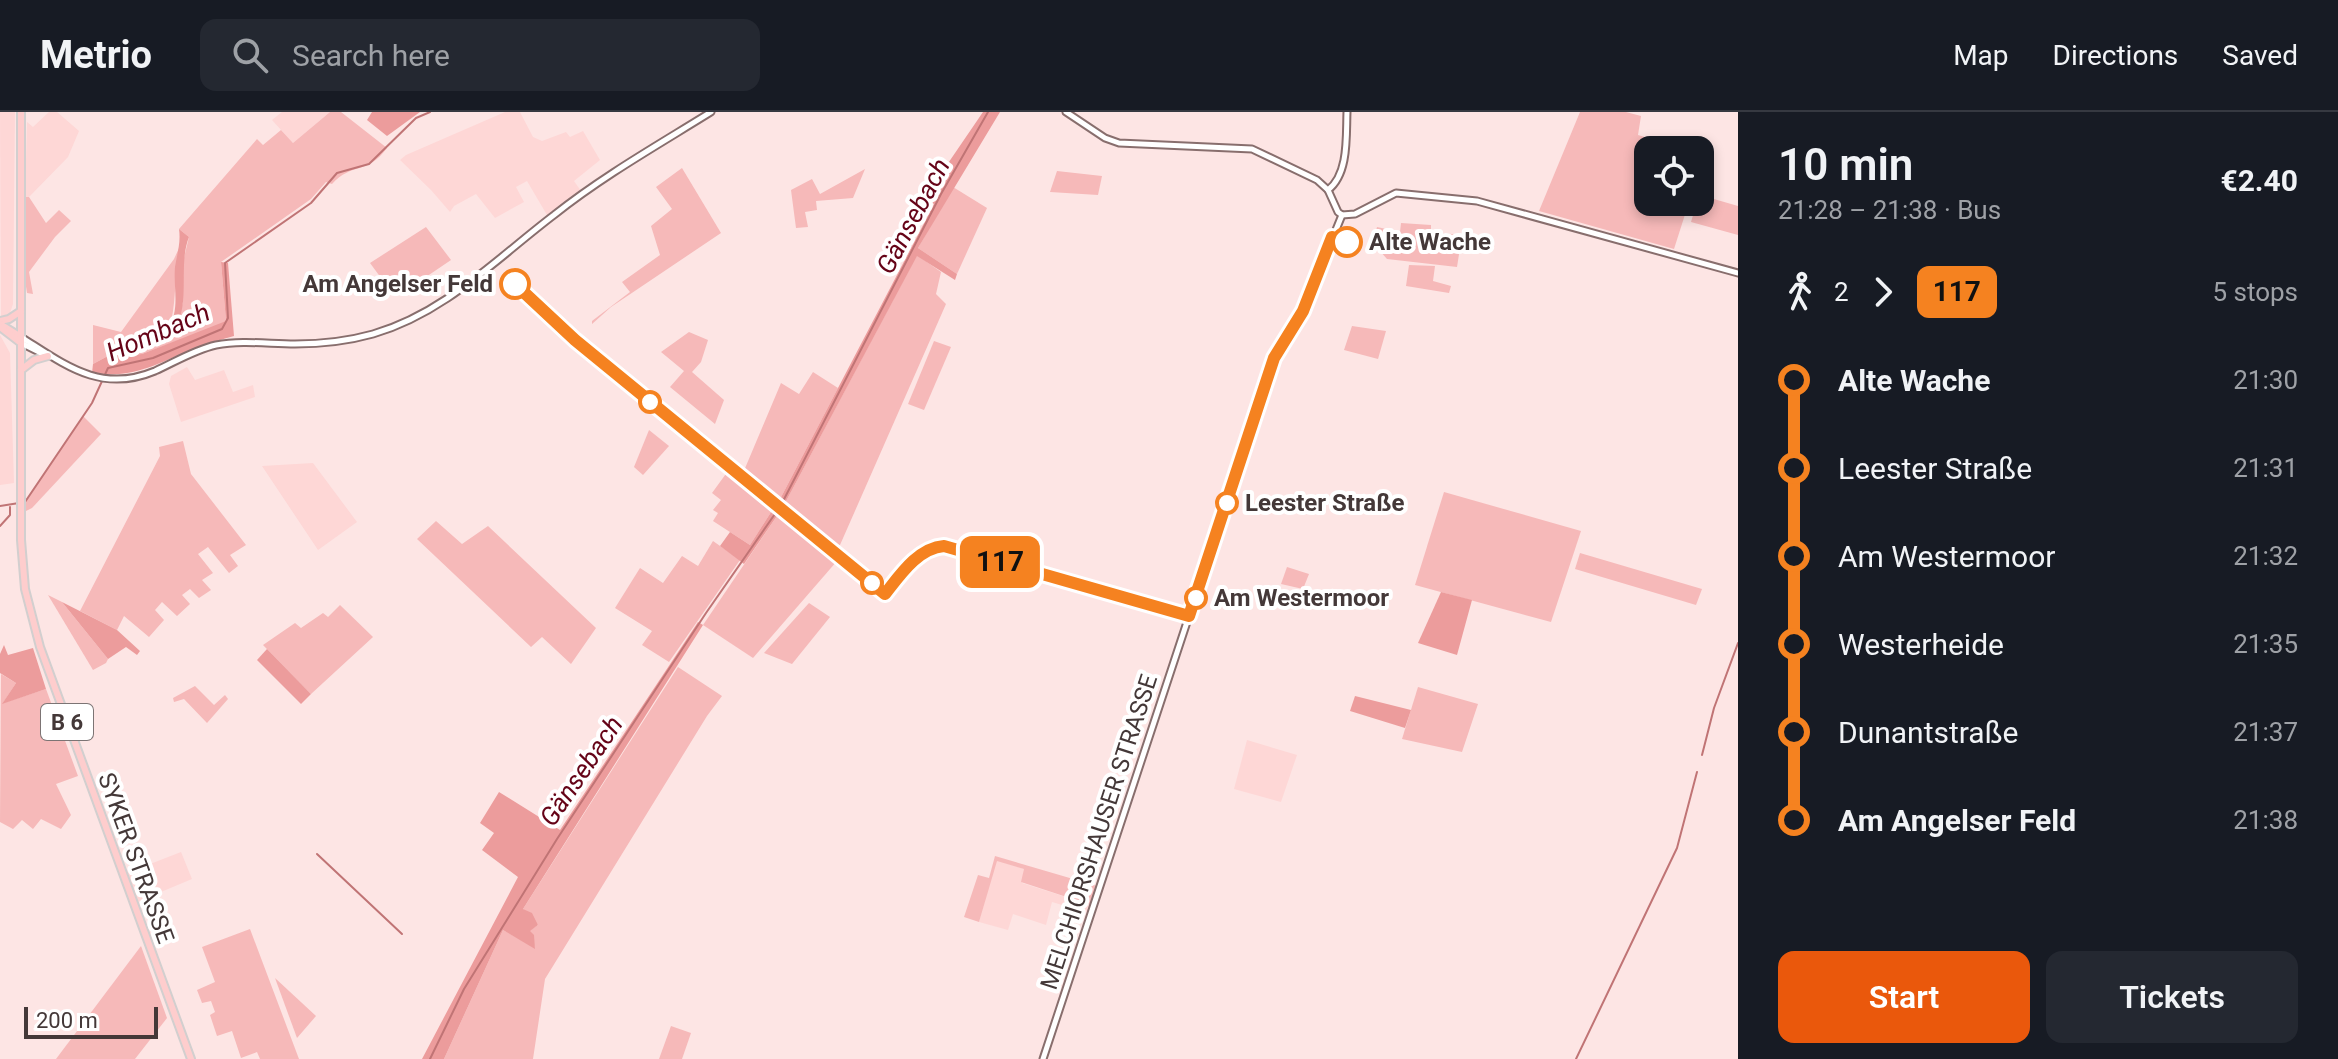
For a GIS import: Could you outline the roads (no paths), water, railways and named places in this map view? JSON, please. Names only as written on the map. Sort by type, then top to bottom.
[{"type":"main road","name":"B 6","points":[[21,112],[21,340]]},
{"type":"main road","points":[[21,311],[0,324],[21,340],[79,373],[102,378],[150,373],[214,346],[354,339],[404,323],[458,292],[555,214],[711,112]]},
{"type":"main road","points":[[1066,112],[1105,138],[1119,143],[1252,149],[1317,180],[1328,190],[1342,215],[1355,214],[1396,193],[1477,201],[1738,273]]},
{"type":"main road","points":[[1328,190],[1339,178],[1344,157],[1347,112]]},
{"type":"main road","name":"MELCHIORSHAUSER STRASSE","points":[[1043,1059],[1274,358],[1303,311],[1342,215]]},
{"type":"main road","name":"SYKER STRASSE","points":[[21,340],[24,580],[35,631],[191,1059]]},
{"type":"main road","points":[[21,370],[45,354]]},
{"type":"waterway","name":"Hombach","points":[[25,502],[92,403],[108,368],[153,358],[222,329],[228,318],[225,263],[311,203],[337,173],[369,164],[416,118],[430,112]]},
{"type":"waterway","name":"Gänsebach","points":[[780,507],[941,194],[988,112]]},
{"type":"waterway","name":"Hombach","points":[[0,506],[19,503]]},
{"type":"waterway","points":[[0,526],[10,515],[10,507]]},
{"type":"waterway","name":"Gänsebach","points":[[430,1059],[464,989],[557,839],[777,511]]},
{"type":"waterway","points":[[1702,755],[1714,708],[1738,643]]},
{"type":"waterway","points":[[1576,1059],[1677,848],[1697,772]]},
{"type":"waterway","points":[[317,854],[402,934]]},
{"type":"place","name":"Alte Wache","points":[[1347,242]]},
{"type":"place","name":"Am Angelser Feld","points":[[515,284]]},
{"type":"place","name":"Leester Straße","points":[[1227,503]]},
{"type":"place","name":"Am Westermoor","points":[[1196,598]]}]
